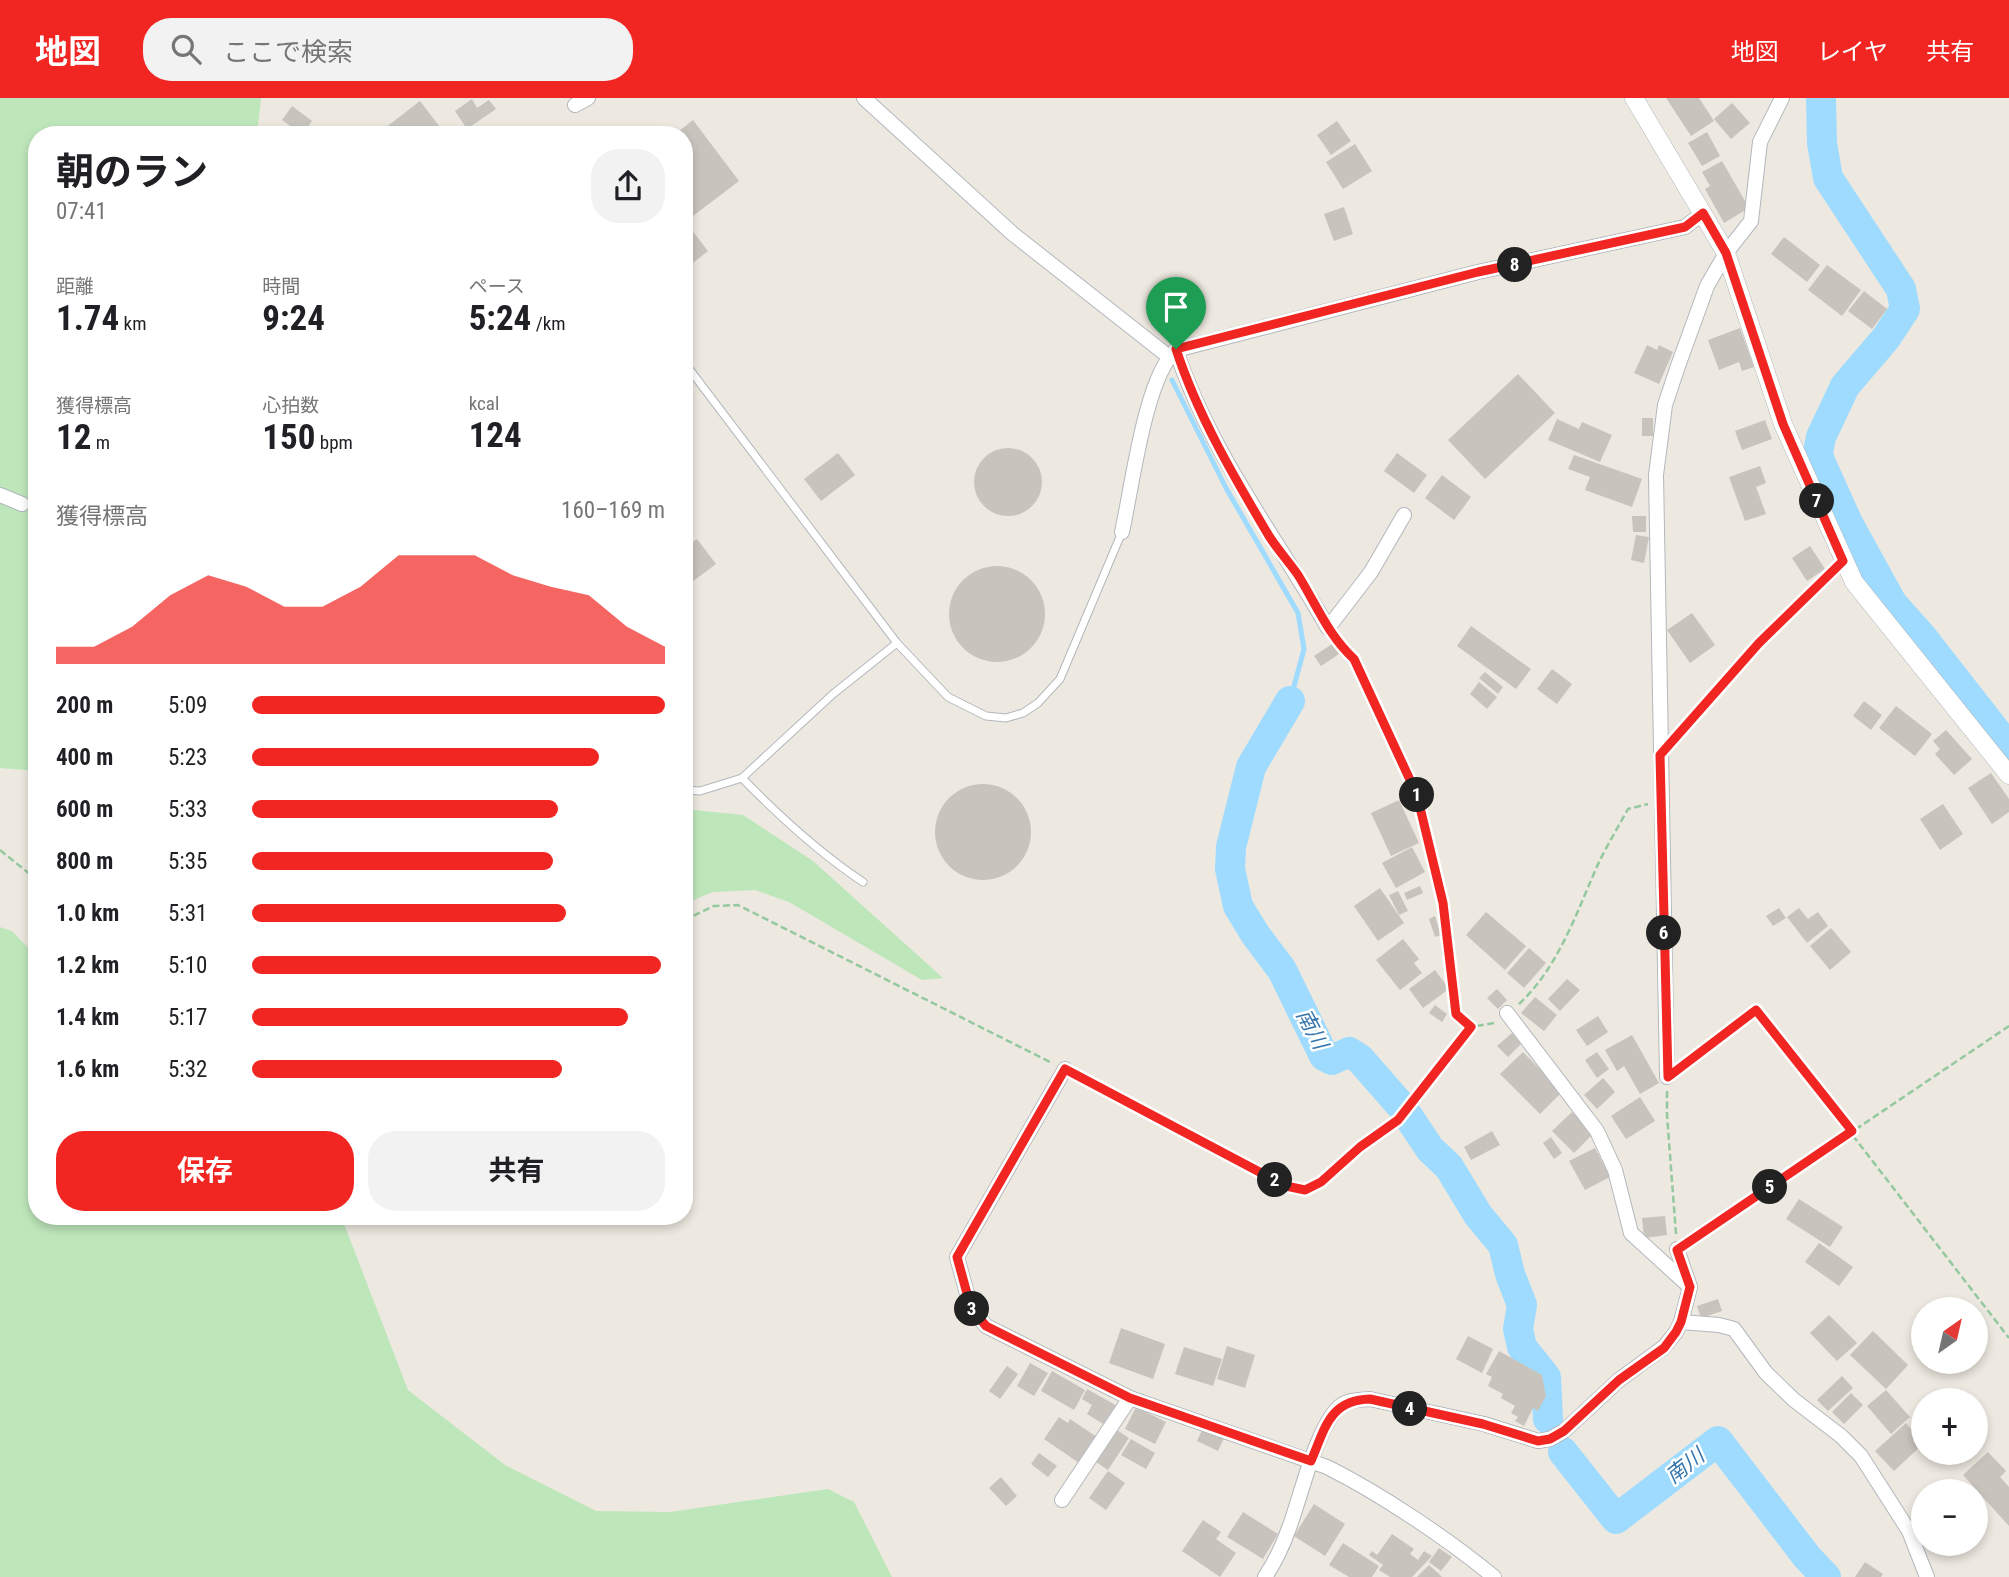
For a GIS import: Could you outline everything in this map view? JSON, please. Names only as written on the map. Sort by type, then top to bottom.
[{"type":"street","points":[[864,98],[1013,234],[1172,353],[1270,538],[1298,575],[1328,628],[1371,572],[1404,515]]},
{"type":"street","points":[[1633,98],[1726,253],[1783,424],[1843,561],[1870,605],[1906,644],[2009,775]]},
{"type":"street","points":[[1668,1077],[1656,475],[1665,405],[1707,286],[1726,253],[1751,221],[1760,142],[1782,98]]},
{"type":"street","points":[[1122,532],[1153,388],[1172,353],[1478,272],[1685,227],[1703,213]]},
{"type":"street","points":[[0,495],[22,504]]},
{"type":"street","points":[[1507,1013],[1597,1131],[1615,1170],[1631,1233],[1690,1287]]},
{"type":"street","points":[[1065,1069],[957,1257],[971,1308],[986,1326],[1130,1398],[1311,1461],[1351,1479],[1472,1559],[1494,1577]]},
{"type":"street","points":[[1265,1577],[1289,1528],[1311,1461],[1330,1419],[1341,1405],[1370,1399],[1483,1424],[1538,1441],[1550,1439],[1564,1431],[1619,1380],[1664,1348],[1681,1322],[1690,1287],[1677,1250]]},
{"type":"street","points":[[1681,1322],[1734,1329],[1766,1373],[1861,1456],[1909,1531],[1927,1577]]},
{"type":"street","points":[[1062,1500],[1130,1398]]},
{"type":"lane","points":[[693,374],[897,643],[948,697],[986,716],[1006,718],[1023,713],[1038,704],[1060,679],[1122,532]]},
{"type":"lane","points":[[693,791],[700,791],[742,778],[833,694],[897,643]]},
{"type":"lane","points":[[742,778],[788,825],[828,859],[863,882]]},
{"type":"path","points":[[1660,755],[1759,643],[1843,561]]},
{"type":"path","points":[[1328,628],[1341,647],[1354,659],[1417,795],[1443,903],[1456,1014],[1471,1027],[1490,1026],[1543,977],[1564,941],[1601,859],[1628,809],[1661,800]]},
{"type":"path","points":[[0,850],[28,873]]},
{"type":"path","points":[[693,916],[714,906],[738,905],[934,1002],[975,1027],[1065,1069],[1286,1186],[1305,1190],[1321,1182],[1360,1147],[1398,1120],[1471,1027]]},
{"type":"path","points":[[2009,1026],[1852,1131],[1677,1250],[1667,1115],[1668,1077],[1756,1010],[1852,1131],[2009,1338]]},
{"type":"green space","points":[[0,98],[261,98],[258,126],[28,126],[28,770],[0,768]]},
{"type":"green space","points":[[693,810],[743,815],[813,861],[943,978],[922,980],[789,902],[755,890],[713,892],[693,900]]},
{"type":"green space","points":[[0,927],[12,931],[28,948],[28,1225],[344,1225],[408,1390],[505,1465],[596,1511],[670,1512],[828,1489],[854,1502],[892,1577],[0,1577]]},
{"type":"building","points":[[1666,98],[1699,98],[1714,121],[1691,136]]},
{"type":"building","points":[[472,99],[477,108],[489,100],[496,109],[471,126],[465,126],[455,111]]},
{"type":"building","points":[[420,101],[439,126],[388,126]]},
{"type":"building","points":[[1732,103],[1750,123],[1731,139],[1714,119]]},
{"type":"building","points":[[292,106],[312,121],[309,126],[290,126],[282,120]]},
{"type":"building","points":[[693,120],[739,181],[693,216],[693,126],[685,126]]},
{"type":"building","points":[[1337,121],[1351,141],[1331,155],[1317,135]]},
{"type":"building","points":[[1707,132],[1720,156],[1702,166],[1688,143]]},
{"type":"building","points":[[1355,144],[1372,171],[1343,189],[1326,162]]},
{"type":"building","points":[[1722,161],[1749,208],[1724,223],[1705,189],[1710,186],[1702,172]]},
{"type":"building","points":[[1344,207],[1353,234],[1334,241],[1324,214]]},
{"type":"building","points":[[693,232],[708,251],[693,263]]},
{"type":"building","points":[[1784,237],[1820,265],[1807,282],[1771,254]]},
{"type":"building","points":[[1827,265],[1861,290],[1842,316],[1808,290]]},
{"type":"building","points":[[1864,291],[1887,309],[1872,329],[1848,311]]},
{"type":"building","points":[[1740,328],[1754,367],[1742,371],[1739,362],[1719,370],[1708,340]]},
{"type":"building","points":[[1647,345],[1657,350],[1659,345],[1673,352],[1659,384],[1634,373]]},
{"type":"building","points":[[1518,374],[1555,413],[1485,479],[1448,440]]},
{"type":"building","points":[[1642,418],[1653,418],[1653,436],[1642,436]]},
{"type":"building","points":[[1557,419],[1579,429],[1582,422],[1612,435],[1600,462],[1548,440]]},
{"type":"building","points":[[1765,420],[1772,439],[1742,450],[1735,431]]},
{"type":"building","points":[[1008,448],[1021,450],[1032,458],[1040,469],[1040,495],[1032,506],[1021,514],[1008,516],[995,514],[984,506],[976,495],[974,482],[976,469],[984,458],[995,450]]},
{"type":"building","points":[[838,453],[855,475],[821,501],[804,479]]},
{"type":"building","points":[[1397,453],[1427,475],[1414,493],[1384,471]]},
{"type":"building","points":[[1574,455],[1642,479],[1632,507],[1585,490],[1590,477],[1568,469]]},
{"type":"building","points":[[1760,466],[1766,483],[1756,487],[1766,514],[1745,521],[1729,477]]},
{"type":"building","points":[[1442,475],[1471,497],[1454,520],[1425,498]]},
{"type":"building","points":[[1632,516],[1646,516],[1646,532],[1633,532]]},
{"type":"building","points":[[1636,535],[1649,537],[1644,563],[1631,560]]},
{"type":"building","points":[[697,539],[716,564],[693,581],[693,542]]},
{"type":"building","points":[[1810,546],[1825,569],[1807,581],[1792,558]]},
{"type":"building","points":[[997,566],[1015,570],[1031,580],[1041,596],[1045,614],[1041,632],[1031,648],[1015,658],[997,662],[979,658],[963,648],[953,632],[949,614],[953,596],[963,580],[979,570]]},
{"type":"building","points":[[1692,613],[1715,645],[1690,663],[1667,630]]},
{"type":"building","points":[[1471,626],[1531,669],[1516,689],[1457,646]]},
{"type":"building","points":[[1332,644],[1339,654],[1321,666],[1314,656]]},
{"type":"building","points":[[1552,669],[1572,684],[1557,704],[1537,689]]},
{"type":"building","points":[[1485,672],[1503,687],[1498,694],[1479,678]]},
{"type":"building","points":[[1479,682],[1497,697],[1487,709],[1470,694]]},
{"type":"building","points":[[1864,701],[1882,715],[1871,730],[1853,716]]},
{"type":"building","points":[[1896,706],[1932,734],[1915,756],[1879,728]]},
{"type":"building","points":[[1946,730],[1972,759],[1954,775],[1935,754],[1940,749],[1933,741]]},
{"type":"building","points":[[1991,773],[2009,799],[2009,812],[1992,824],[1968,788]]},
{"type":"building","points":[[983,784],[1001,788],[1017,798],[1027,814],[1031,832],[1027,850],[1017,866],[1001,876],[983,880],[965,876],[949,866],[939,850],[935,832],[939,814],[949,798],[965,788]]},
{"type":"building","points":[[1399,800],[1419,843],[1391,856],[1371,813]]},
{"type":"building","points":[[1943,804],[1963,834],[1940,850],[1920,819]]},
{"type":"building","points":[[1412,847],[1425,872],[1396,888],[1382,863]]},
{"type":"building","points":[[1420,886],[1423,893],[1407,900],[1404,893]]},
{"type":"building","points":[[1380,888],[1404,923],[1378,941],[1354,906]]},
{"type":"building","points":[[1398,891],[1408,911],[1399,915],[1389,895]]},
{"type":"building","points":[[1779,908],[1786,918],[1773,926],[1766,916]]},
{"type":"building","points":[[1799,908],[1808,919],[1818,912],[1828,926],[1807,943],[1787,917]]},
{"type":"building","points":[[1486,912],[1526,946],[1505,970],[1466,935]]},
{"type":"building","points":[[1435,916],[1441,935],[1435,937],[1429,919]]},
{"type":"building","points":[[1831,928],[1851,952],[1830,970],[1810,946]]},
{"type":"building","points":[[1403,939],[1419,959],[1414,963],[1422,973],[1400,990],[1376,960]]},
{"type":"building","points":[[1529,948],[1546,963],[1524,988],[1507,973]]},
{"type":"building","points":[[1435,970],[1449,989],[1423,1008],[1409,989]]},
{"type":"building","points":[[1567,979],[1580,990],[1560,1011],[1548,999]]},
{"type":"building","points":[[1497,989],[1507,1000],[1498,1009],[1487,998]]},
{"type":"building","points":[[1535,997],[1557,1015],[1544,1031],[1521,1013]]},
{"type":"building","points":[[1435,1005],[1447,1014],[1442,1022],[1429,1013]]},
{"type":"building","points":[[1598,1016],[1608,1032],[1587,1046],[1576,1030]]},
{"type":"building","points":[[1512,1033],[1522,1043],[1508,1057],[1497,1046]]},
{"type":"building","points":[[1632,1035],[1659,1083],[1640,1094],[1624,1066],[1617,1071],[1605,1050]]},
{"type":"building","points":[[1523,1052],[1562,1092],[1540,1114],[1500,1074]]},
{"type":"building","points":[[1597,1052],[1609,1069],[1597,1078],[1585,1060]]},
{"type":"building","points":[[1603,1078],[1615,1092],[1597,1109],[1584,1095]]},
{"type":"building","points":[[1640,1097],[1655,1121],[1626,1139],[1611,1116]]},
{"type":"building","points":[[1572,1112],[1593,1134],[1574,1153],[1552,1131]]},
{"type":"building","points":[[1492,1131],[1500,1145],[1471,1160],[1464,1147]]},
{"type":"building","points":[[1551,1137],[1562,1153],[1554,1159],[1543,1143]]},
{"type":"building","points":[[1595,1148],[1610,1177],[1585,1190],[1569,1161]]},
{"type":"building","points":[[1799,1199],[1843,1227],[1830,1247],[1786,1219]]},
{"type":"building","points":[[1665,1216],[1667,1235],[1644,1238],[1642,1218]]},
{"type":"building","points":[[1819,1243],[1853,1267],[1839,1286],[1805,1262]]},
{"type":"building","points":[[1718,1299],[1722,1311],[1701,1318],[1697,1306]]},
{"type":"building","points":[[1829,1315],[1857,1343],[1837,1361],[1810,1333]]},
{"type":"building","points":[[1121,1328],[1165,1344],[1153,1379],[1109,1363]]},
{"type":"building","points":[[1873,1331],[1908,1365],[1886,1389],[1850,1355]]},
{"type":"building","points":[[1468,1336],[1493,1349],[1482,1373],[1456,1359]]},
{"type":"building","points":[[1227,1346],[1255,1355],[1245,1388],[1217,1379]]},
{"type":"building","points":[[1184,1347],[1222,1359],[1213,1386],[1175,1374]]},
{"type":"building","points":[[1499,1351],[1542,1375],[1546,1396],[1538,1411],[1533,1408],[1524,1426],[1515,1421],[1518,1417],[1511,1413],[1515,1406],[1501,1398],[1503,1394],[1488,1386],[1492,1377],[1486,1374]]},
{"type":"building","points":[[1030,1363],[1048,1373],[1034,1396],[1017,1386]]},
{"type":"building","points":[[1007,1366],[1018,1374],[1000,1399],[989,1391]]},
{"type":"building","points":[[1052,1371],[1085,1390],[1074,1410],[1041,1391]]},
{"type":"building","points":[[1842,1376],[1853,1388],[1828,1411],[1817,1400]]},
{"type":"building","points":[[1087,1389],[1119,1407],[1108,1427],[1087,1414],[1092,1405],[1082,1399]]},
{"type":"building","points":[[1886,1390],[1910,1417],[1891,1434],[1867,1406]]},
{"type":"building","points":[[1851,1393],[1863,1405],[1844,1424],[1832,1412]]},
{"type":"building","points":[[1136,1407],[1166,1422],[1155,1444],[1125,1429]]},
{"type":"building","points":[[1059,1417],[1068,1423],[1070,1419],[1100,1439],[1082,1465],[1044,1439]]},
{"type":"building","points":[[1906,1423],[1911,1429],[1911,1455],[1894,1471],[1875,1451]]},
{"type":"building","points":[[1203,1428],[1224,1438],[1218,1451],[1197,1441]]},
{"type":"building","points":[[1117,1430],[1129,1438],[1108,1470],[1096,1462]]},
{"type":"building","points":[[1131,1439],[1155,1453],[1146,1469],[1121,1455]]},
{"type":"building","points":[[1988,1452],[2006,1471],[2000,1477],[2009,1487],[2009,1526],[1988,1503],[1988,1479],[1967,1479],[1963,1475],[1974,1465],[1988,1465]]},
{"type":"building","points":[[1039,1453],[1057,1466],[1048,1477],[1031,1464]]},
{"type":"building","points":[[1108,1471],[1125,1483],[1106,1510],[1089,1498]]},
{"type":"building","points":[[1001,1477],[1017,1496],[1006,1506],[989,1488]]},
{"type":"building","points":[[1314,1504],[1345,1524],[1325,1556],[1294,1536]]},
{"type":"building","points":[[1243,1512],[1278,1534],[1263,1559],[1227,1537]]},
{"type":"building","points":[[1203,1520],[1221,1532],[1216,1539],[1236,1553],[1220,1577],[1182,1551]]},
{"type":"building","points":[[1392,1534],[1414,1549],[1410,1554],[1418,1560],[1424,1551],[1432,1556],[1412,1577],[1390,1577],[1379,1570],[1383,1565],[1369,1555],[1372,1551],[1377,1555]]},
{"type":"building","points":[[1343,1543],[1379,1566],[1372,1577],[1349,1577],[1329,1565]]},
{"type":"building","points":[[1439,1548],[1452,1557],[1441,1571],[1429,1562]]},
{"type":"building","points":[[1865,1562],[1883,1574],[1881,1577],[1855,1577]]},
{"type":"building","points":[[1429,1565],[1438,1573],[1442,1577],[1417,1577]]},
{"type":"waterway","points":[[1821,98],[1822,143],[1828,178],[1901,289],[1905,309],[1886,338],[1845,386],[1821,437],[1818,452],[1820,461],[1848,523],[1892,603],[1923,638],[2009,748]]},
{"type":"waterway","points":[[1172,380],[1226,488],[1298,613],[1304,649],[1290,701]]},
{"type":"waterway","name":"南川","points":[[1290,701],[1251,767],[1231,847],[1230,869],[1238,906],[1282,970],[1324,1056],[1332,1060],[1349,1052],[1360,1059],[1402,1107],[1430,1149],[1449,1167],[1478,1215],[1503,1245],[1522,1305],[1518,1329],[1522,1347],[1546,1377],[1548,1419]]},
{"type":"waterway","name":"南川","points":[[1563,1452],[1616,1519],[1718,1441],[1807,1557],[1826,1577]]},
{"type":"route","points":[[1703,213],[1726,253],[1783,424],[1843,561],[1759,643],[1660,755],[1668,1077],[1756,1010],[1852,1131],[1677,1250],[1690,1287],[1676,1332],[1664,1348],[1619,1380],[1564,1431],[1550,1439],[1538,1441],[1483,1424],[1370,1399],[1355,1400],[1341,1405],[1330,1419],[1311,1461],[1130,1398],[986,1326],[971,1308],[957,1257],[1065,1069],[1286,1186],[1305,1190],[1321,1182],[1360,1147],[1398,1120],[1471,1027],[1456,1014],[1443,903],[1417,795],[1354,659],[1341,647],[1298,575],[1270,538],[1190,387],[1176,349],[1478,272],[1685,227],[1703,213]]}]
